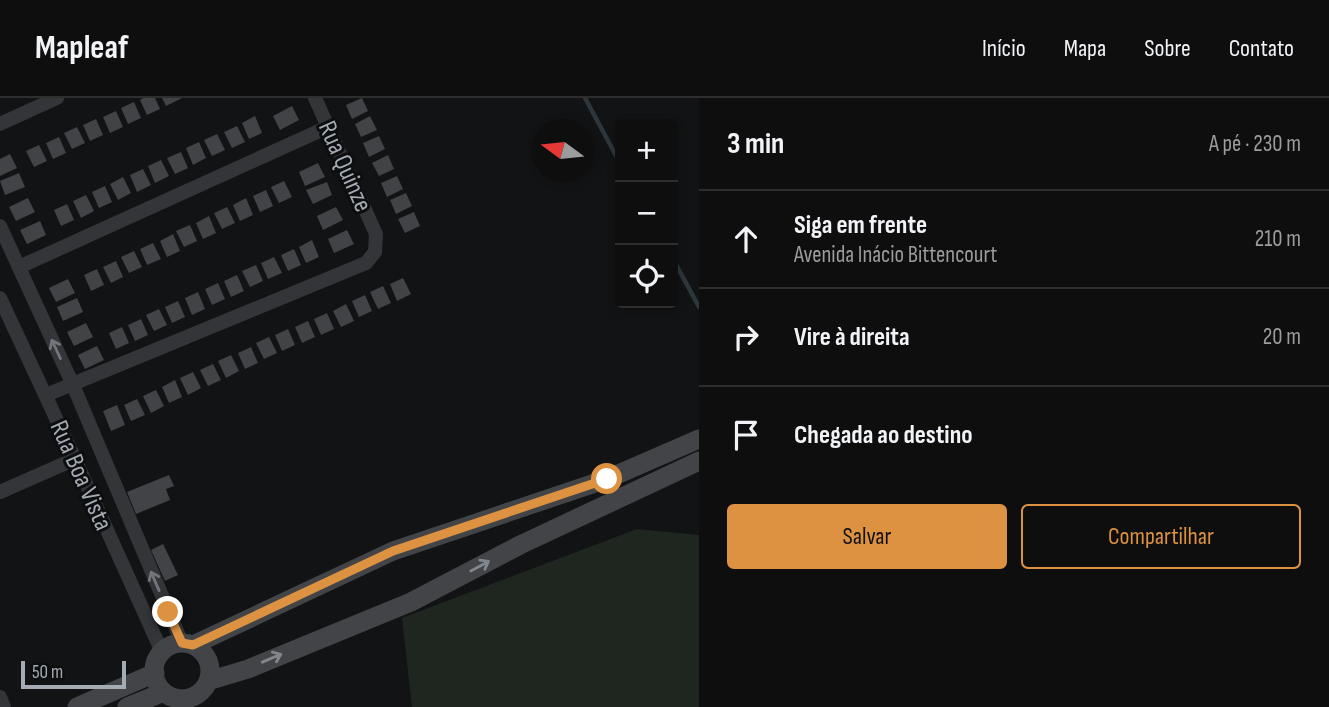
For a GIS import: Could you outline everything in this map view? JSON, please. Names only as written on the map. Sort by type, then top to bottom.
[{"type":"street","points":[[0,124],[57,98]]},
{"type":"street","name":"Rua Quinze","points":[[73,385],[366,263],[375,252],[376,234],[315,98]]},
{"type":"street","points":[[19,267],[328,127]]},
{"type":"street","points":[[0,226],[188,644],[203,652],[207,658],[208,681],[199,693],[192,697],[127,707]]},
{"type":"street","name":"Rua Boa Vista","points":[[0,299],[162,652]]},
{"type":"street","points":[[46,395],[73,385]]},
{"type":"street","points":[[174,699],[159,686],[155,673],[156,662],[162,652],[171,646],[188,644],[393,551],[607,479],[699,439]]},
{"type":"street","points":[[0,492],[75,459]]},
{"type":"street","points":[[208,681],[248,669],[411,602],[520,544],[699,461]]},
{"type":"street","points":[[77,707],[155,673]]},
{"type":"street","points":[[0,697],[4,707]]},
{"type":"shaded area","points":[[637,529],[699,535],[699,707],[412,707],[402,618]]},
{"type":"building","points":[[155,98],[160,109],[147,115],[140,100]]},
{"type":"building","points":[[162,98],[182,98],[166,106]]},
{"type":"building","points":[[362,98],[368,111],[352,119],[346,105]]},
{"type":"building","points":[[134,102],[141,118],[128,124],[121,108]]},
{"type":"building","points":[[292,106],[299,120],[280,130],[273,116]]},
{"type":"building","points":[[116,111],[123,127],[110,133],[103,117]]},
{"type":"building","points":[[255,116],[262,133],[249,139],[242,123]]},
{"type":"building","points":[[370,116],[377,130],[361,137],[355,124]]},
{"type":"building","points":[[96,119],[103,135],[90,141],[83,125]]},
{"type":"building","points":[[237,126],[245,142],[232,148],[224,132]]},
{"type":"building","points":[[77,127],[85,143],[72,149],[64,133]]},
{"type":"building","points":[[217,134],[225,150],[212,156],[204,140]]},
{"type":"building","points":[[379,136],[385,149],[369,157],[363,143]]},
{"type":"building","points":[[59,137],[66,153],[53,159],[46,143]]},
{"type":"building","points":[[199,142],[206,158],[193,165],[186,148]]},
{"type":"building","points":[[39,145],[47,161],[34,167],[26,151]]},
{"type":"building","points":[[181,152],[188,168],[175,174],[167,158]]},
{"type":"building","points":[[10,154],[17,168],[0,176],[0,159]]},
{"type":"building","points":[[388,155],[394,169],[379,176],[372,163]]},
{"type":"building","points":[[161,160],[169,176],[155,183],[148,166]]},
{"type":"building","points":[[318,163],[325,177],[305,186],[299,172]]},
{"type":"building","points":[[143,169],[151,185],[137,192],[130,175]]},
{"type":"building","points":[[19,173],[25,187],[5,195],[0,181]]},
{"type":"building","points":[[397,176],[403,189],[387,197],[381,183]]},
{"type":"building","points":[[123,177],[131,193],[118,200],[110,184]]},
{"type":"building","points":[[284,181],[292,197],[279,203],[271,187]]},
{"type":"building","points":[[327,182],[332,195],[313,204],[306,190]]},
{"type":"building","points":[[105,186],[112,202],[99,208],[92,192]]},
{"type":"building","points":[[266,190],[273,206],[260,212],[253,196]]},
{"type":"building","points":[[406,193],[412,206],[396,214],[390,200]]},
{"type":"building","points":[[86,195],[94,211],[81,218],[73,201]]},
{"type":"building","points":[[28,198],[35,212],[16,221],[9,207]]},
{"type":"building","points":[[246,198],[253,215],[240,221],[233,205]]},
{"type":"building","points":[[67,204],[74,220],[61,226],[54,210]]},
{"type":"building","points":[[227,207],[235,223],[222,229],[214,213]]},
{"type":"building","points":[[336,207],[343,220],[323,230],[317,216]]},
{"type":"building","points":[[414,212],[420,226],[405,233],[398,219]]},
{"type":"building","points":[[209,216],[216,233],[203,239],[196,223]]},
{"type":"building","points":[[40,221],[46,235],[27,244],[20,230]]},
{"type":"building","points":[[190,225],[197,241],[184,247],[176,231]]},
{"type":"building","points":[[347,230],[354,244],[334,253],[328,239]]},
{"type":"building","points":[[173,234],[180,251],[167,257],[160,241]]},
{"type":"building","points":[[312,240],[319,257],[306,263],[299,247]]},
{"type":"building","points":[[153,243],[161,259],[147,265],[140,249]]},
{"type":"building","points":[[294,249],[301,265],[288,271],[281,255]]},
{"type":"building","points":[[134,251],[142,267],[129,273],[121,257]]},
{"type":"building","points":[[274,257],[282,273],[268,279],[261,263]]},
{"type":"building","points":[[116,261],[123,277],[111,283],[103,267]]},
{"type":"building","points":[[256,265],[263,281],[250,287],[242,271]]},
{"type":"building","points":[[97,269],[104,285],[91,291],[84,275]]},
{"type":"building","points":[[237,275],[244,291],[231,297],[224,281]]},
{"type":"building","points":[[403,278],[411,294],[397,301],[390,284]]},
{"type":"building","points":[[68,279],[75,293],[56,302],[49,288]]},
{"type":"building","points":[[218,283],[225,299],[212,305],[205,289]]},
{"type":"building","points":[[383,286],[391,303],[378,309],[370,292]]},
{"type":"building","points":[[198,292],[205,309],[192,315],[185,298]]},
{"type":"building","points":[[365,295],[372,311],[359,317],[352,301]]},
{"type":"building","points":[[77,298],[83,312],[63,321],[57,307]]},
{"type":"building","points":[[178,301],[185,317],[172,323],[165,307]]},
{"type":"building","points":[[346,304],[354,321],[341,327],[333,311]]},
{"type":"building","points":[[159,309],[167,325],[154,331],[146,315]]},
{"type":"building","points":[[327,313],[334,329],[321,335],[314,319]]},
{"type":"building","points":[[141,319],[148,335],[135,341],[128,325]]},
{"type":"building","points":[[308,321],[315,337],[302,343],[295,327]]},
{"type":"building","points":[[86,323],[93,337],[74,346],[67,332]]},
{"type":"building","points":[[122,327],[129,343],[116,349],[109,333]]},
{"type":"building","points":[[288,329],[295,345],[282,351],[275,335]]},
{"type":"building","points":[[269,337],[277,353],[264,359],[256,343]]},
{"type":"building","points":[[97,346],[104,360],[85,369],[78,355]]},
{"type":"building","points":[[251,347],[258,363],[245,369],[238,353]]},
{"type":"building","points":[[231,355],[239,371],[226,378],[218,361]]},
{"type":"building","points":[[213,364],[221,380],[208,386],[200,370]]},
{"type":"building","points":[[193,372],[201,388],[188,395],[180,378]]},
{"type":"building","points":[[175,380],[182,397],[169,403],[162,387]]},
{"type":"building","points":[[156,390],[164,406],[151,413],[143,396]]},
{"type":"building","points":[[137,399],[145,415],[131,421],[124,405]]},
{"type":"building","points":[[117,405],[125,425],[111,431],[103,411]]},
{"type":"building","points":[[169,475],[174,486],[166,489],[170,500],[136,514],[127,492]]},
{"type":"building","points":[[163,544],[178,575],[165,581],[151,550]]},
{"type":"waterway","points":[[585,98],[615,154]]},
{"type":"waterway","points":[[678,268],[699,307]]},
{"type":"route","points":[[168,612],[182,643],[193,645],[393,551],[607,479]]}]
